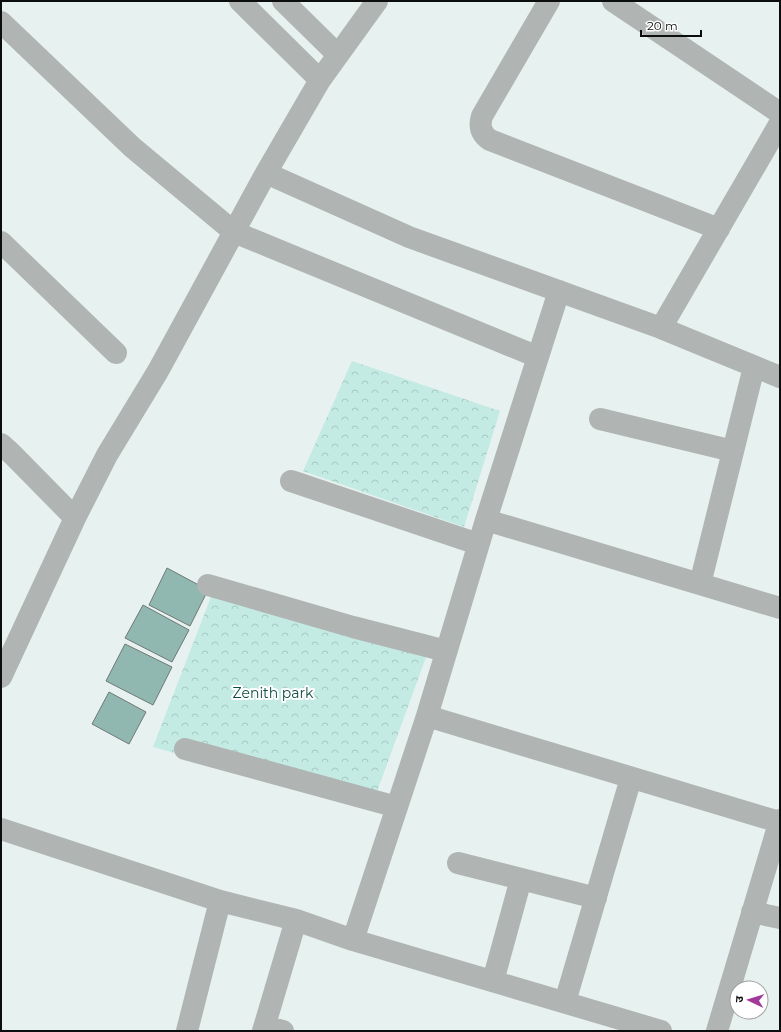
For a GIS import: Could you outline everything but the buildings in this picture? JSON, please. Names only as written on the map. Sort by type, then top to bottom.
[{"type":"street","points":[[240,1],[320,80]]},
{"type":"street","points":[[283,1],[338,55]]},
{"type":"street","points":[[1,677],[75,518],[107,455],[158,371],[266,173],[320,80],[377,1]]},
{"type":"street","points":[[549,1],[482,116],[480,122],[482,133],[490,140],[719,229]]},
{"type":"street","points":[[613,1],[780,112]]},
{"type":"street","points":[[1,22],[132,147],[234,232],[538,358]]},
{"type":"street","points":[[661,328],[780,123]]},
{"type":"street","points":[[266,173],[409,237],[661,328],[780,377]]},
{"type":"street","points":[[1,242],[116,353]]},
{"type":"street","points":[[353,940],[427,716],[478,544],[559,291]]},
{"type":"street","points":[[700,584],[754,367]]},
{"type":"street","points":[[600,419],[733,451]]},
{"type":"street","points":[[5,455],[75,518]]},
{"type":"street","points":[[291,482],[478,544]]},
{"type":"street","points":[[486,520],[780,608]]},
{"type":"street","points":[[208,585],[353,627],[446,651]]},
{"type":"street","points":[[427,716],[780,821],[717,1031]]},
{"type":"street","points":[[185,749],[397,807]]},
{"type":"street","points":[[565,1002],[632,778]]},
{"type":"street","points":[[1,829],[220,901],[296,920],[353,940],[661,1031]]},
{"type":"street","points":[[458,863],[596,898]]},
{"type":"street","points":[[493,981],[521,879]]},
{"type":"street","points":[[187,1031],[220,901]]},
{"type":"street","points":[[752,912],[780,918]]},
{"type":"street","points":[[270,1029],[296,920]]},
{"type":"green space","points":[[352,361],[500,411],[464,527],[303,471]]},
{"type":"green space","name":"Zenith park","points":[[214,589],[429,649],[371,808],[153,747]]}]
